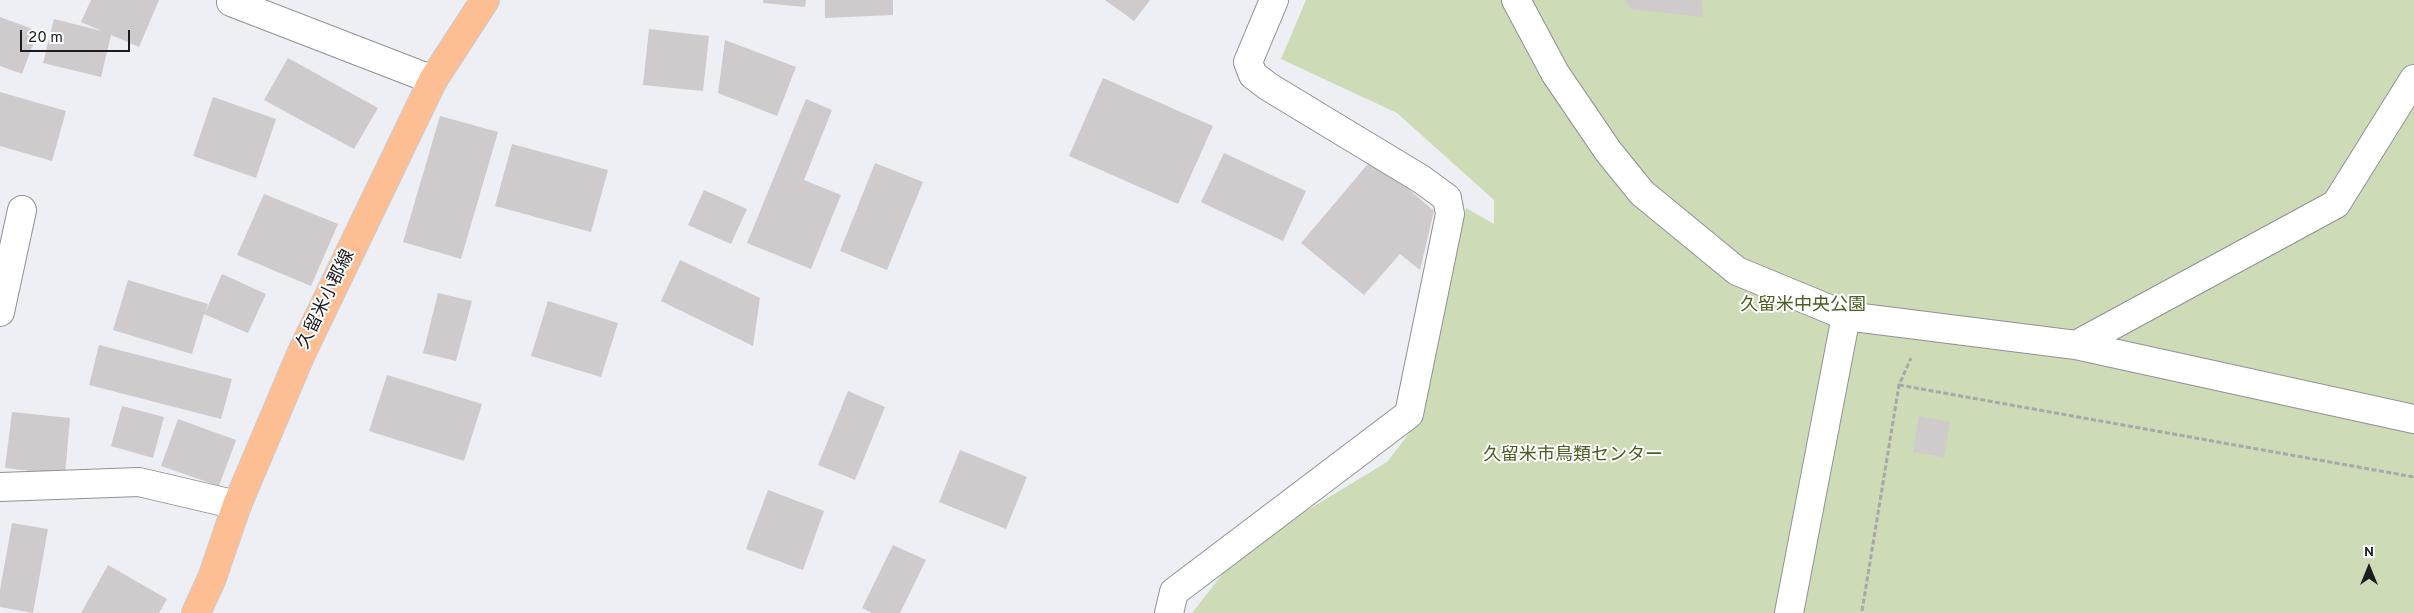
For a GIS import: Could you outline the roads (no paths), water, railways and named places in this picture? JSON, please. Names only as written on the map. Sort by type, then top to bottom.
[{"type":"main road","name":"久留米小郡線","points":[[196,613],[212,578],[237,505],[301,354],[433,80],[485,0]]},
{"type":"street","points":[[1169,613],[1174,592],[1409,414],[1450,214],[1447,198],[1421,179],[1269,87],[1253,75],[1248,62],[1274,0]]},
{"type":"street","points":[[1516,0],[1555,74],[1608,151],[1642,193],[1737,271],[1846,316],[2076,345],[2414,419]]},
{"type":"street","points":[[231,2],[433,80]]},
{"type":"street","points":[[2076,345],[2336,204],[2414,79]]},
{"type":"street","points":[[0,312],[22,210]]},
{"type":"street","points":[[1789,613],[1846,316]]},
{"type":"street","points":[[0,488],[139,482],[237,505]]},
{"type":"park label","name":"久留米中央公園","points":[[1803,306]]},
{"type":"park label","name":"久留米市鳥類センター","points":[[1573,456]]}]
